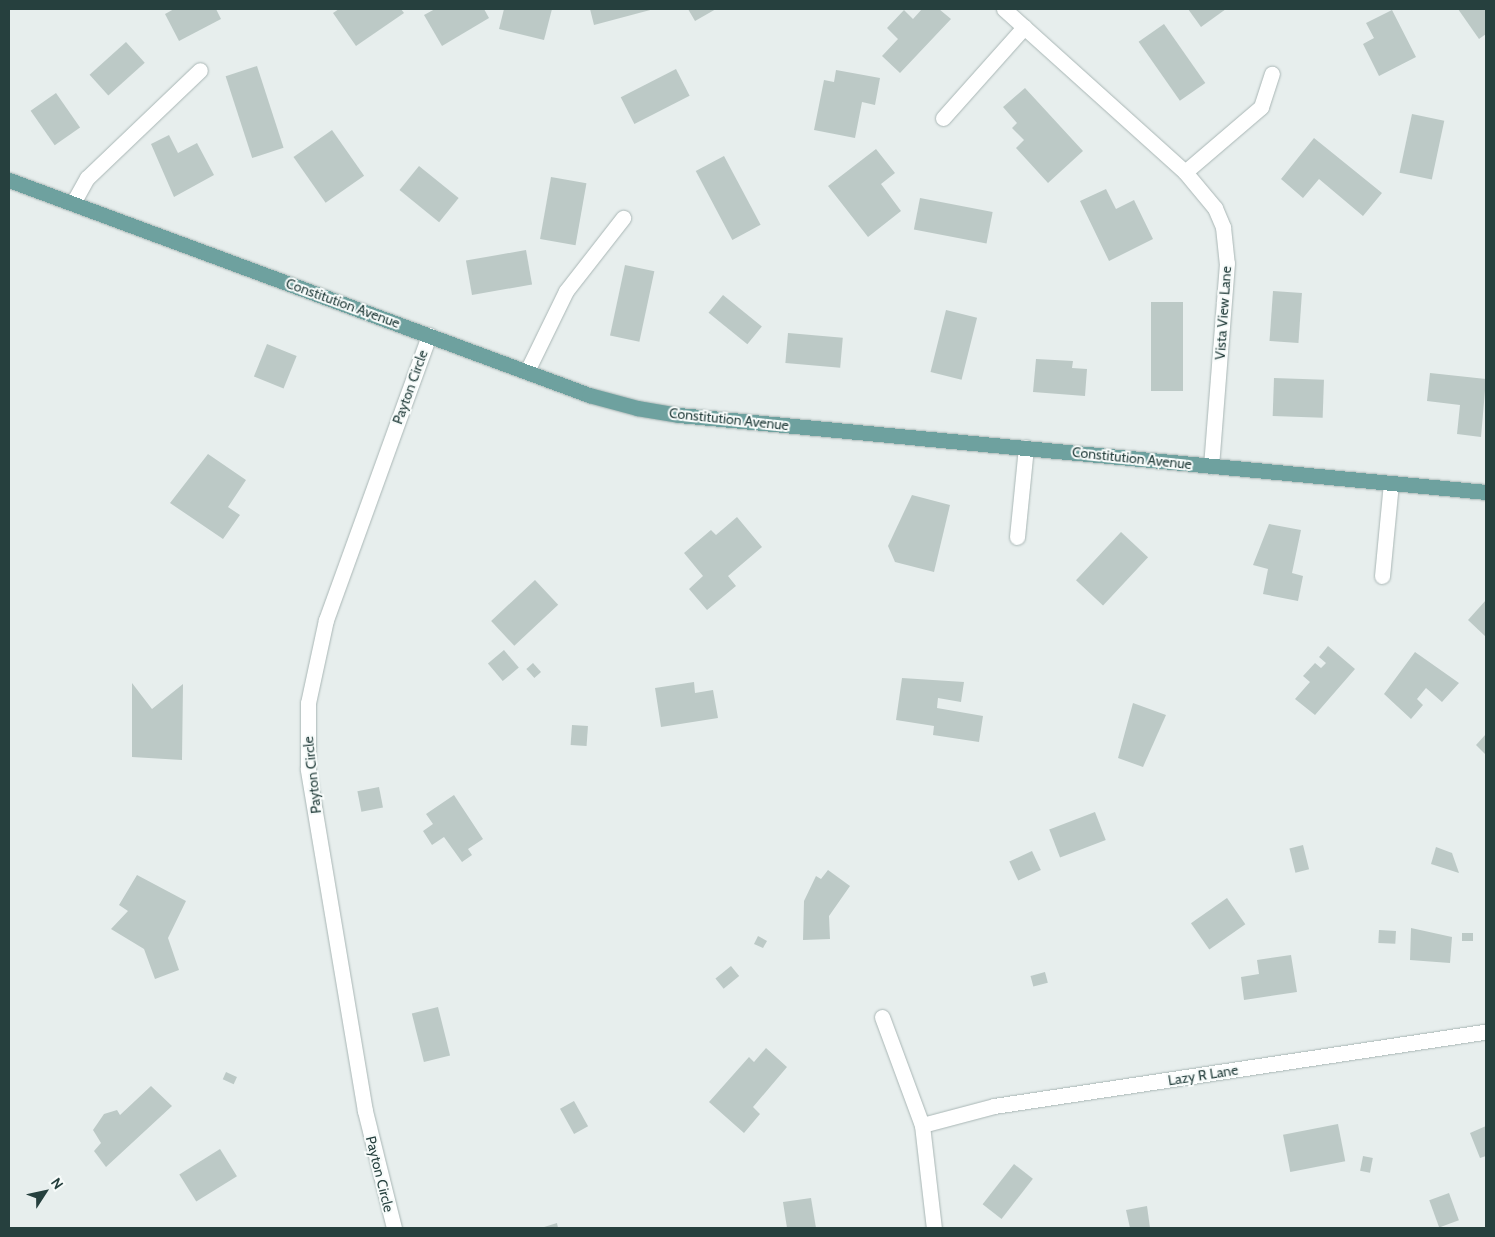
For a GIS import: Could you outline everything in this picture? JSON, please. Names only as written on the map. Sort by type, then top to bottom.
[{"type":"main road","name":"Constitution Avenue","points":[[9,180],[589,395],[679,415],[1486,492]]},
{"type":"street","name":"Vista View Lane","points":[[1004,9],[1185,172],[1215,208],[1227,250],[1211,466]]},
{"type":"street","points":[[943,118],[1024,27]]},
{"type":"street","points":[[73,204],[87,178],[200,70]]},
{"type":"street","points":[[1185,172],[1261,107],[1272,74]]},
{"type":"street","points":[[527,371],[566,291],[623,218]]},
{"type":"street","name":"Payton Circle","points":[[394,1228],[365,1110],[308,769],[308,704],[326,620],[429,335]]},
{"type":"street","points":[[1017,536],[1026,448]]},
{"type":"street","points":[[1382,576],[1391,483]]},
{"type":"street","points":[[882,1017],[922,1125],[934,1228]]},
{"type":"street","name":"Lazy R Lane","points":[[922,1125],[994,1106],[1486,1032]]},
{"type":"building","points":[[174,9],[216,9],[221,19],[179,41],[165,14]]},
{"type":"building","points":[[339,9],[401,9],[404,13],[356,46],[333,13]]},
{"type":"building","points":[[435,9],[484,9],[489,18],[442,46],[424,15]]},
{"type":"building","points":[[504,9],[552,9],[544,40],[499,29]]},
{"type":"building","points":[[590,9],[654,9],[594,25]]},
{"type":"building","points":[[688,9],[716,9],[695,21]]},
{"type":"building","points":[[922,9],[939,9],[951,19],[900,73],[882,56],[898,39],[887,28],[904,10],[913,19]]},
{"type":"building","points":[[1188,9],[1226,9],[1201,27]]},
{"type":"building","points":[[1458,9],[1486,9],[1486,34],[1479,39]]},
{"type":"building","points":[[1392,10],[1416,57],[1379,76],[1363,44],[1374,38],[1366,23]]},
{"type":"building","points":[[1164,24],[1205,83],[1180,101],[1139,42]]},
{"type":"building","points":[[126,42],[145,63],[108,96],[90,75]]},
{"type":"building","points":[[257,66],[284,148],[252,158],[226,76]]},
{"type":"building","points":[[676,69],[690,96],[634,124],[621,97]]},
{"type":"building","points":[[836,70],[880,78],[875,105],[862,102],[855,138],[814,130],[824,80],[834,82]]},
{"type":"building","points":[[1025,88],[1083,151],[1048,183],[1016,148],[1024,140],[1012,128],[1017,123],[1003,107]]},
{"type":"building","points":[[56,93],[80,127],[55,145],[31,111]]},
{"type":"building","points":[[1412,114],[1444,121],[1432,180],[1400,173]]},
{"type":"building","points":[[332,130],[364,176],[326,203],[293,157]]},
{"type":"building","points":[[169,135],[178,153],[197,143],[214,175],[174,197],[151,144]]},
{"type":"building","points":[[1314,138],[1382,193],[1363,216],[1319,179],[1303,198],[1281,179]]},
{"type":"building","points":[[876,149],[895,173],[881,184],[901,211],[868,237],[828,186]]},
{"type":"building","points":[[724,156],[761,225],[732,240],[696,171]]},
{"type":"building","points":[[419,166],[459,198],[439,222],[399,190]]},
{"type":"building","points":[[551,177],[586,183],[576,245],[540,239]]},
{"type":"building","points":[[1106,189],[1116,209],[1134,200],[1153,239],[1109,261],[1080,201]]},
{"type":"building","points":[[920,198],[993,212],[987,244],[914,229]]},
{"type":"building","points":[[526,250],[532,284],[472,295],[466,261]]},
{"type":"building","points":[[625,265],[654,271],[639,342],[610,335]]},
{"type":"building","points":[[1273,291],[1302,293],[1298,343],[1270,341]]},
{"type":"building","points":[[723,295],[762,326],[747,344],[709,313]]},
{"type":"building","points":[[1151,302],[1183,302],[1183,391],[1151,391]]},
{"type":"building","points":[[946,310],[977,318],[962,380],[931,372]]},
{"type":"building","points":[[788,333],[843,338],[840,368],[785,363]]},
{"type":"building","points":[[267,344],[297,356],[284,388],[254,376]]},
{"type":"building","points":[[1036,359],[1073,361],[1072,368],[1087,369],[1085,396],[1033,392]]},
{"type":"building","points":[[1430,373],[1486,379],[1481,437],[1457,434],[1460,405],[1427,401]]},
{"type":"building","points":[[1274,378],[1324,380],[1323,418],[1273,416]]},
{"type":"building","points":[[208,454],[246,480],[228,507],[240,515],[223,539],[170,503]]},
{"type":"building","points":[[912,495],[950,505],[934,572],[895,562],[888,546]]},
{"type":"building","points":[[737,517],[762,547],[728,576],[736,586],[707,610],[689,589],[703,576],[684,553],[711,530],[716,535]]},
{"type":"building","points":[[1269,524],[1301,530],[1292,573],[1303,576],[1298,601],[1263,594],[1268,569],[1253,565]]},
{"type":"building","points":[[1121,532],[1148,557],[1103,606],[1076,580]]},
{"type":"building","points":[[535,580],[558,605],[514,646],[491,621]]},
{"type":"building","points":[[1486,600],[1486,637],[1468,620]]},
{"type":"building","points":[[1328,646],[1355,669],[1315,715],[1295,699],[1310,682],[1303,676],[1315,663],[1321,668],[1326,663],[1319,657]]},
{"type":"building","points":[[504,650],[519,668],[503,681],[488,663]]},
{"type":"building","points":[[1415,652],[1459,683],[1442,702],[1426,688],[1417,699],[1423,705],[1411,719],[1384,694]]},
{"type":"building","points":[[533,663],[541,672],[534,678],[526,669]]},
{"type":"building","points":[[902,678],[964,682],[961,702],[938,698],[937,708],[983,716],[979,742],[933,735],[934,726],[896,720]]},
{"type":"building","points":[[694,682],[695,693],[713,690],[718,718],[661,727],[655,688]]},
{"type":"building","points":[[132,683],[152,709],[183,684],[182,760],[132,757]]},
{"type":"building","points":[[1133,703],[1166,715],[1143,767],[1118,758]]},
{"type":"building","points":[[572,725],[588,726],[587,746],[571,745]]},
{"type":"building","points":[[1486,734],[1486,755],[1476,745]]},
{"type":"building","points":[[379,787],[383,808],[361,812],[357,791]]},
{"type":"building","points":[[454,795],[483,839],[468,849],[472,855],[462,862],[444,837],[432,845],[423,831],[433,824],[426,814]]},
{"type":"building","points":[[1095,812],[1106,840],[1060,858],[1049,830]]},
{"type":"building","points":[[1303,845],[1309,869],[1295,873],[1289,848]]},
{"type":"building","points":[[1436,847],[1452,853],[1459,873],[1431,864]]},
{"type":"building","points":[[1032,851],[1041,870],[1018,881],[1009,862]]},
{"type":"building","points":[[828,870],[850,886],[829,916],[830,939],[803,940],[804,901],[816,876],[821,879]]},
{"type":"building","points":[[137,875],[186,901],[168,938],[179,970],[155,979],[144,949],[111,929],[128,911],[119,905]]},
{"type":"building","points":[[1227,898],[1245,924],[1209,949],[1191,923]]},
{"type":"building","points":[[1411,928],[1452,937],[1450,963],[1410,960]]},
{"type":"building","points":[[1379,930],[1396,931],[1395,944],[1378,943]]},
{"type":"building","points":[[1462,933],[1473,933],[1473,941],[1462,941]]},
{"type":"building","points":[[758,936],[767,941],[763,948],[754,944]]},
{"type":"building","points":[[1291,955],[1297,992],[1244,1000],[1241,977],[1259,974],[1257,960]]},
{"type":"building","points":[[731,966],[739,976],[724,989],[715,979]]},
{"type":"building","points":[[1045,972],[1048,983],[1033,987],[1031,976]]},
{"type":"building","points":[[438,1007],[450,1056],[424,1062],[412,1014]]},
{"type":"building","points":[[766,1048],[787,1067],[753,1107],[760,1114],[744,1133],[709,1102],[749,1057],[754,1062]]},
{"type":"building","points":[[226,1072],[237,1077],[234,1084],[223,1079]]},
{"type":"building","points":[[151,1086],[172,1106],[106,1167],[94,1151],[101,1143],[93,1130],[104,1114],[117,1110],[120,1115]]},
{"type":"building","points":[[574,1101],[588,1126],[574,1134],[560,1109]]},
{"type":"building","points":[[1338,1124],[1345,1161],[1290,1172],[1283,1135]]},
{"type":"building","points":[[1486,1126],[1486,1156],[1480,1158],[1470,1133]]},
{"type":"building","points":[[220,1149],[237,1176],[196,1202],[179,1174]]},
{"type":"building","points":[[1363,1156],[1373,1158],[1370,1173],[1360,1171]]},
{"type":"building","points":[[1014,1164],[1033,1179],[1002,1219],[983,1204]]},
{"type":"building","points":[[1449,1193],[1459,1220],[1439,1227],[1429,1200]]},
{"type":"building","points":[[811,1198],[816,1228],[787,1228],[783,1202]]},
{"type":"building","points":[[1147,1206],[1150,1228],[1130,1228],[1126,1210]]},
{"type":"building","points":[[557,1223],[558,1228],[541,1228]]}]
